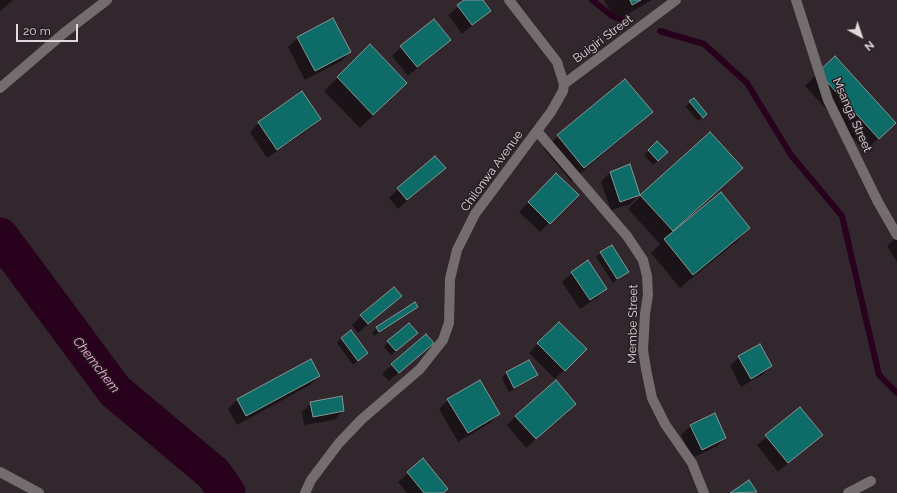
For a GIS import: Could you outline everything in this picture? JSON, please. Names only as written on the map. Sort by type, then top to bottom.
[{"type":"street","points":[[0,88],[64,33],[107,0]]},
{"type":"street","points":[[509,0],[557,62],[564,84]]},
{"type":"street","name":"Buigiri Street","points":[[564,84],[676,0]]},
{"type":"street","name":"Msanga Street","points":[[796,0],[828,100],[878,202],[897,235]]},
{"type":"street","name":"Chilonwa Avenue","points":[[306,493],[310,480],[339,443],[362,418],[420,369],[443,340],[449,323],[450,279],[457,250],[475,214],[537,131],[563,92],[564,84]]},
{"type":"street","name":"Membe Street","points":[[537,131],[570,167],[640,253],[646,269],[648,282],[643,350],[652,398],[665,424],[692,463],[704,493]]},
{"type":"street","points":[[0,472],[38,493]]},
{"type":"street","points":[[848,493],[870,481]]},
{"type":"building","points":[[464,0],[483,0],[491,11],[472,25],[457,5]]},
{"type":"building","points":[[630,0],[641,0],[632,5]]},
{"type":"building","points":[[333,18],[351,52],[315,71],[297,37]]},
{"type":"building","points":[[434,19],[451,40],[417,67],[400,46]]},
{"type":"building","points":[[370,44],[407,83],[373,115],[337,77]]},
{"type":"building","points":[[835,56],[896,123],[879,139],[818,72]]},
{"type":"building","points":[[625,79],[653,112],[584,168],[557,135]]},
{"type":"building","points":[[302,91],[321,119],[277,150],[258,122]]},
{"type":"building","points":[[694,98],[707,114],[703,118],[689,101]]},
{"type":"building","points":[[710,132],[743,168],[673,231],[640,195]]},
{"type":"building","points":[[657,141],[668,152],[658,161],[648,150]]},
{"type":"building","points":[[435,156],[446,168],[407,200],[397,188]]},
{"type":"building","points":[[630,164],[640,195],[620,202],[610,172]]},
{"type":"building","points":[[556,173],[579,195],[550,224],[528,202]]},
{"type":"building","points":[[721,192],[750,228],[693,275],[664,239]]},
{"type":"building","points":[[612,245],[629,272],[617,279],[600,252]]},
{"type":"building","points":[[588,260],[607,289],[590,300],[571,272]]},
{"type":"building","points":[[394,287],[402,296],[368,324],[360,315]]},
{"type":"building","points":[[415,302],[418,307],[379,332],[376,327]]},
{"type":"building","points":[[559,322],[587,349],[565,371],[537,343]]},
{"type":"building","points":[[409,323],[418,333],[396,351],[387,341]]},
{"type":"building","points":[[351,330],[368,353],[358,361],[341,338]]},
{"type":"building","points":[[426,334],[434,343],[399,373],[391,364]]},
{"type":"building","points":[[760,344],[772,366],[751,379],[738,356]]},
{"type":"building","points":[[311,359],[320,376],[246,416],[237,399]]},
{"type":"building","points":[[529,360],[538,375],[514,388],[506,372]]},
{"type":"building","points":[[480,380],[500,414],[468,433],[447,399]]},
{"type":"building","points":[[556,380],[576,404],[536,439],[515,416]]},
{"type":"building","points":[[342,396],[344,411],[313,417],[310,402]]},
{"type":"building","points":[[800,407],[823,435],[788,463],[765,435]]},
{"type":"building","points":[[715,413],[726,438],[702,450],[690,425]]},
{"type":"building","points":[[423,458],[448,489],[443,493],[424,493],[407,472]]},
{"type":"building","points":[[749,480],[757,492],[730,493]]},
{"type":"waterway","points":[[592,0],[612,16],[623,20]]},
{"type":"waterway","points":[[660,31],[704,44],[747,83],[791,155],[842,216],[879,375],[897,393]]},
{"type":"waterway","name":"Chemchem","points":[[0,236],[115,391],[214,474],[227,493]]}]
